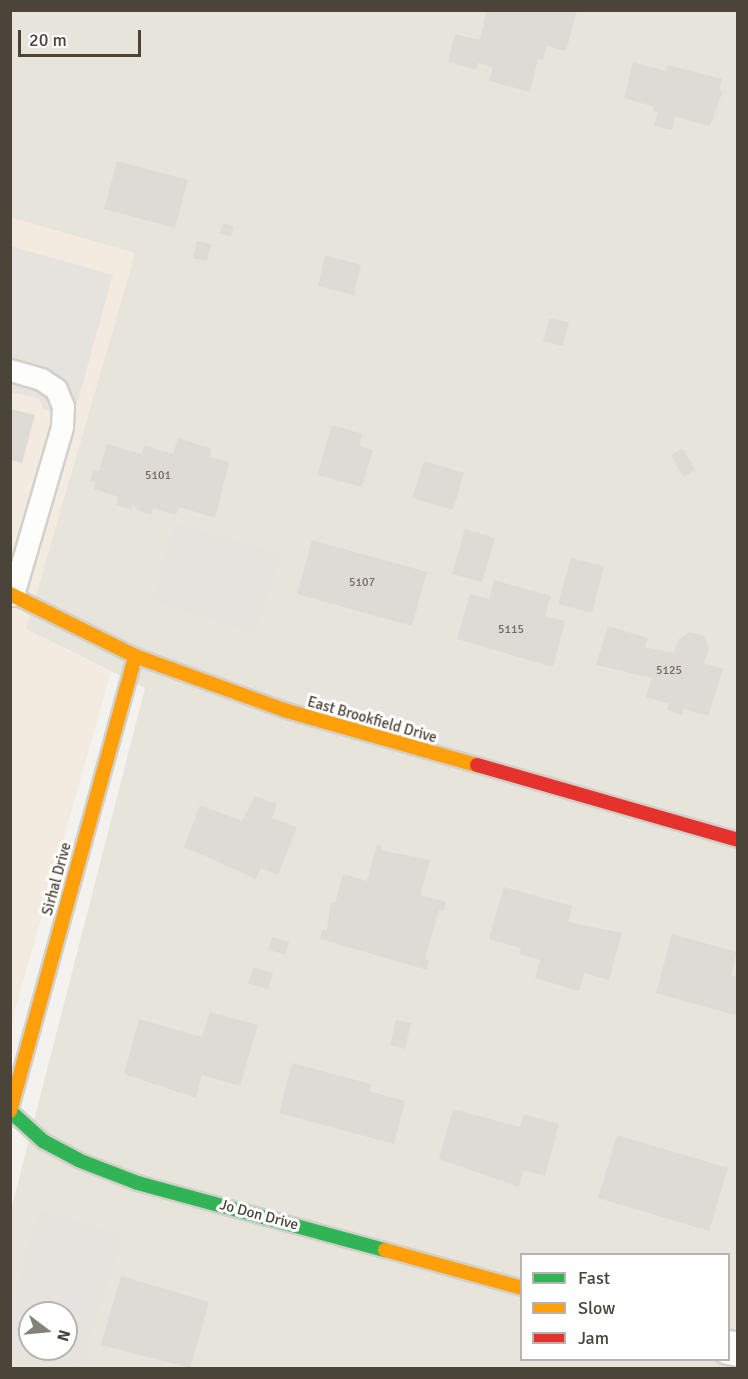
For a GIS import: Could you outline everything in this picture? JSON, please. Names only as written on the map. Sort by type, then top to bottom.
[{"type":"street","name":"East Brookfield Drive","points":[[12,595],[135,656],[335,727],[738,840]]},
{"type":"street","name":"Sirhal Drive","points":[[10,1111],[135,656]]},
{"type":"street","name":"Jo Don Drive","points":[[10,1111],[43,1141],[78,1160],[138,1183],[520,1287]]},
{"type":"lane","points":[[10,370],[49,384],[56,389],[63,406],[62,426],[12,595]]},
{"type":"shaded area","points":[[10,11],[737,11],[737,1368],[11,1368],[11,1210],[145,688],[26,629],[135,253],[11,218]]},
{"type":"shaded area","points":[[11,218],[135,253],[26,629],[111,672],[11,1024]]},
{"type":"shaded area","points":[[10,246],[113,275],[73,418],[44,409],[39,399],[11,392]]},
{"type":"shaded area","points":[[176,523],[280,554],[256,633],[152,601]]},
{"type":"shaded area","points":[[40,1210],[122,1235],[82,1365],[69,1361],[78,1361],[78,1301],[18,1301],[18,1345],[11,1343],[11,1306]]},
{"type":"building","points":[[487,10],[577,10],[566,51],[547,46],[543,60],[538,59],[530,92],[489,81],[493,67],[478,63],[477,70],[448,62],[455,34],[480,40]]},
{"type":"building","points":[[633,62],[666,71],[668,65],[722,79],[719,89],[723,91],[710,126],[675,117],[672,130],[654,126],[658,112],[653,111],[654,107],[624,98]]},
{"type":"building","points":[[117,161],[188,180],[175,228],[104,209]]},
{"type":"building","points":[[224,223],[234,227],[231,237],[220,233]]},
{"type":"building","points":[[197,241],[211,244],[207,261],[193,258]]},
{"type":"building","points":[[325,255],[361,265],[354,295],[318,286]]},
{"type":"building","points":[[549,318],[569,322],[563,346],[543,341]]},
{"type":"building","points":[[10,409],[35,415],[22,463],[10,460]]},
{"type":"building","points":[[332,425],[363,434],[359,446],[373,450],[362,487],[317,475]]},
{"type":"building","points":[[178,438],[212,449],[210,457],[229,462],[215,518],[179,507],[176,515],[153,508],[151,515],[137,510],[133,504],[132,510],[116,505],[118,497],[94,489],[96,483],[90,481],[93,469],[99,471],[107,444],[141,454],[144,445],[173,454]]},
{"type":"building","points":[[683,448],[695,470],[683,477],[671,455]]},
{"type":"building","points":[[424,461],[464,473],[453,510],[412,498]]},
{"type":"building","points":[[465,529],[495,538],[482,582],[452,574]]},
{"type":"building","points":[[312,540],[427,572],[412,626],[297,594]]},
{"type":"building","points":[[571,558],[604,566],[592,613],[558,604]]},
{"type":"building","points":[[494,580],[551,596],[545,616],[565,621],[553,667],[457,639],[470,594],[489,599]]},
{"type":"building","points":[[608,626],[648,638],[645,647],[674,653],[679,639],[690,632],[704,636],[709,648],[704,663],[723,669],[708,716],[684,709],[682,715],[667,710],[669,704],[646,697],[652,678],[596,665]]},
{"type":"building","points":[[255,796],[277,804],[272,818],[297,827],[278,875],[261,868],[256,879],[184,847],[200,805],[242,821]]},
{"type":"building","points":[[377,844],[382,846],[381,850],[430,860],[420,895],[446,902],[443,911],[439,910],[425,959],[429,960],[427,970],[320,939],[323,929],[327,930],[331,902],[335,903],[343,874],[367,881]]},
{"type":"building","points":[[504,887],[572,906],[568,922],[622,933],[609,980],[584,973],[579,991],[535,978],[540,960],[519,954],[521,948],[489,939]]},
{"type":"building","points":[[672,934],[737,952],[731,975],[738,977],[738,1016],[656,993]]},
{"type":"building","points":[[272,937],[289,942],[286,955],[269,950]]},
{"type":"building","points":[[253,967],[273,973],[268,990],[248,983]]},
{"type":"building","points":[[210,1012],[258,1025],[240,1086],[202,1075],[196,1098],[124,1074],[139,1019],[202,1037]]},
{"type":"building","points":[[396,1020],[411,1023],[405,1049],[390,1045]]},
{"type":"building","points":[[292,1063],[371,1084],[369,1091],[405,1101],[394,1144],[279,1113]]},
{"type":"building","points":[[453,1109],[520,1127],[523,1114],[559,1124],[545,1176],[523,1170],[519,1187],[439,1159]]},
{"type":"building","points":[[617,1135],[728,1168],[709,1231],[598,1198]]},
{"type":"building","points":[[121,1276],[209,1302],[190,1368],[101,1345]]},
{"type":"traffic: fast","points":[[10,1111],[43,1141],[78,1160],[138,1183],[385,1250]]},
{"type":"traffic: slow","points":[[10,594],[135,656],[287,711],[477,765]]},
{"type":"traffic: slow","points":[[10,1111],[135,656]]},
{"type":"traffic: slow","points":[[385,1250],[520,1287]]},
{"type":"traffic: jam","points":[[477,765],[738,840]]}]
